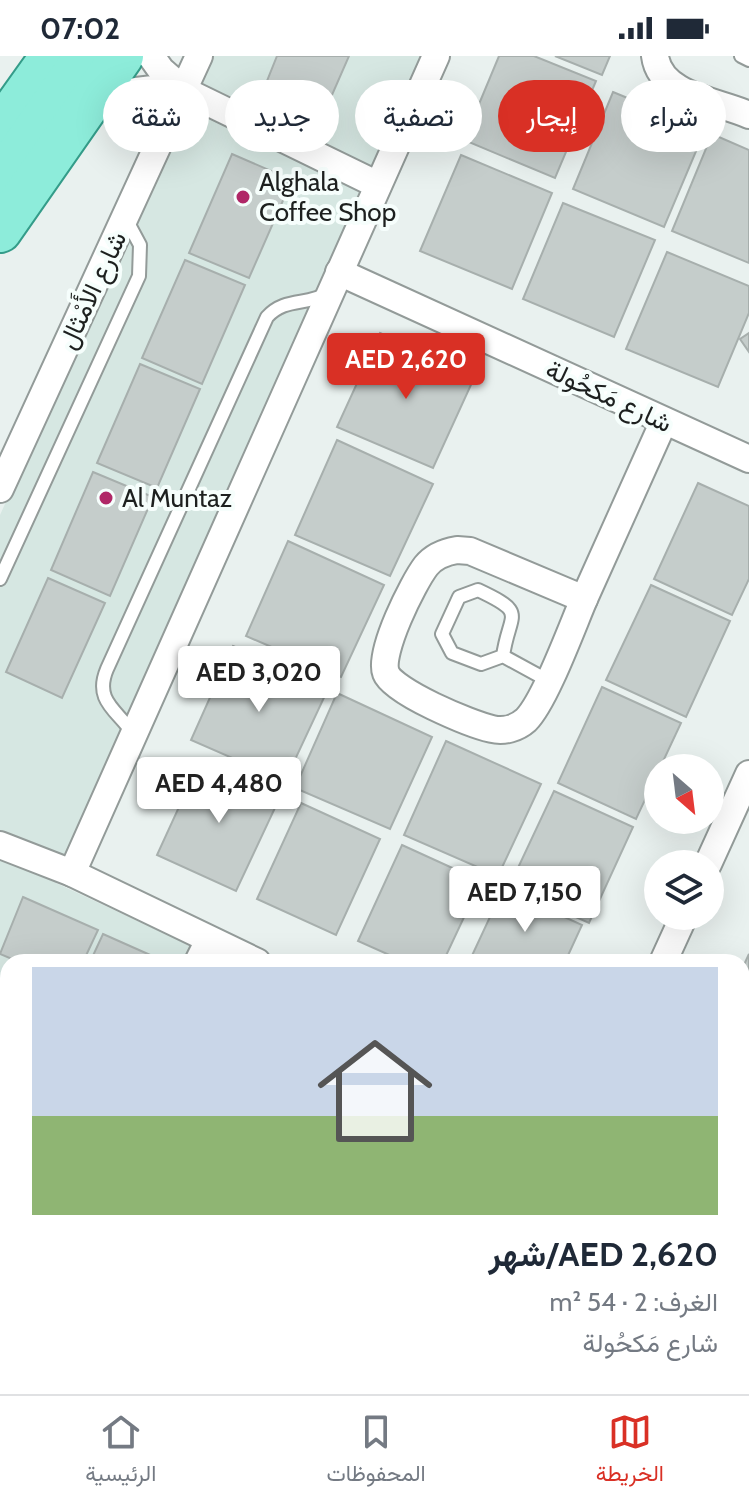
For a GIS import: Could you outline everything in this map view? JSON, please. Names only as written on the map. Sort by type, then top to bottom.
[{"type":"main road","points":[[0,129],[52,56]]},
{"type":"main road","points":[[0,180],[86,56]]},
{"type":"main road","points":[[0,231],[122,56]]},
{"type":"street","points":[[151,56],[172,80]]},
{"type":"street","name":"شارع الأَمْثال","points":[[189,80],[199,56]]},
{"type":"street","points":[[72,873],[135,738],[436,56]]},
{"type":"street","points":[[655,56],[658,68],[670,85],[747,108]]},
{"type":"street","points":[[89,106],[103,101]]},
{"type":"street","points":[[209,103],[378,185]]},
{"type":"street","name":"شارع الأَمْثال","points":[[0,489],[156,152]]},
{"type":"street","name":"شارع مَكحُولة","points":[[335,281],[749,459]]},
{"type":"street","points":[[584,599],[470,551],[445,552],[425,567],[384,653],[386,673],[398,689],[492,729],[504,730],[524,722],[547,680],[584,599],[664,421]]},
{"type":"street","points":[[714,850],[749,774]]},
{"type":"street","points":[[0,845],[72,873],[203,951]]},
{"type":"street","points":[[667,954],[678,930]]},
{"type":"lane","points":[[741,56],[749,60]]},
{"type":"lane","points":[[0,579],[139,276],[140,245],[125,217]]},
{"type":"lane","points":[[135,738],[107,705],[102,687],[107,669],[267,317],[283,304],[318,298],[335,281]]},
{"type":"lane","points":[[503,656],[514,623],[513,612],[505,603],[478,590],[466,592],[459,597],[442,634],[452,653],[481,664],[503,656],[547,680]]},
{"type":"shaded area","points":[[208,56],[427,56],[417,80],[355,80],[355,152],[385,152],[172,641],[56,883],[209,954],[0,954],[0,515],[164,152],[209,152],[209,80],[197,80]]},
{"type":"building","points":[[277,56],[349,56],[339,80],[267,80]]},
{"type":"building","points":[[499,56],[534,56],[594,80],[498,80],[498,152],[566,152],[555,178],[482,148],[482,97]]},
{"type":"building","points":[[555,56],[610,56],[602,75]]},
{"type":"building","points":[[613,92],[621,95],[621,152],[696,152],[664,227],[573,189],[588,152],[605,152],[605,111]]},
{"type":"building","points":[[726,140],[749,150],[749,263],[672,231],[705,152],[726,152]]},
{"type":"building","points":[[232,154],[292,180],[249,278],[189,253]]},
{"type":"building","points":[[461,155],[552,193],[512,289],[420,251]]},
{"type":"building","points":[[563,203],[655,240],[614,337],[523,299]]},
{"type":"building","points":[[667,252],[749,286],[749,313],[718,387],[626,349]]},
{"type":"building","points":[[185,260],[245,285],[202,384],[142,358]]},
{"type":"building","points":[[380,333],[475,376],[433,468],[337,427]]},
{"type":"building","points":[[749,333],[749,352],[740,339]]},
{"type":"building","points":[[140,364],[200,389],[157,488],[97,463]]},
{"type":"building","points":[[337,440],[433,484],[390,576],[295,535]]},
{"type":"building","points":[[93,472],[153,497],[110,596],[51,570]]},
{"type":"building","points":[[698,483],[749,506],[749,579],[732,615],[654,579]]},
{"type":"building","points":[[288,541],[384,585],[341,677],[246,636]]},
{"type":"building","points":[[48,578],[105,603],[62,698],[6,672]]},
{"type":"building","points":[[651,585],[730,621],[686,717],[606,680]]},
{"type":"building","points":[[233,646],[328,689],[285,781],[191,740]]},
{"type":"building","points":[[602,687],[681,723],[666,754],[644,754],[644,802],[636,819],[558,783]]},
{"type":"building","points":[[337,693],[432,737],[390,829],[295,788]]},
{"type":"building","points":[[446,741],[541,784],[498,876],[404,835]]},
{"type":"building","points":[[201,759],[281,795],[236,891],[157,855]]},
{"type":"building","points":[[554,791],[633,827],[589,923],[509,887]]},
{"type":"building","points":[[301,803],[380,839],[336,935],[257,899]]},
{"type":"building","points":[[402,845],[481,881],[447,954],[387,954],[358,941]]},
{"type":"building","points":[[503,889],[582,925],[569,954],[473,954]]},
{"type":"building","points":[[23,897],[98,930],[87,954],[0,954]]},
{"type":"building","points":[[103,934],[148,954],[94,954]]},
{"type":"place","name":"Alghala Coffee Shop","points":[[243,197]]},
{"type":"place","name":"Al Muntaz","points":[[106,498]]}]
